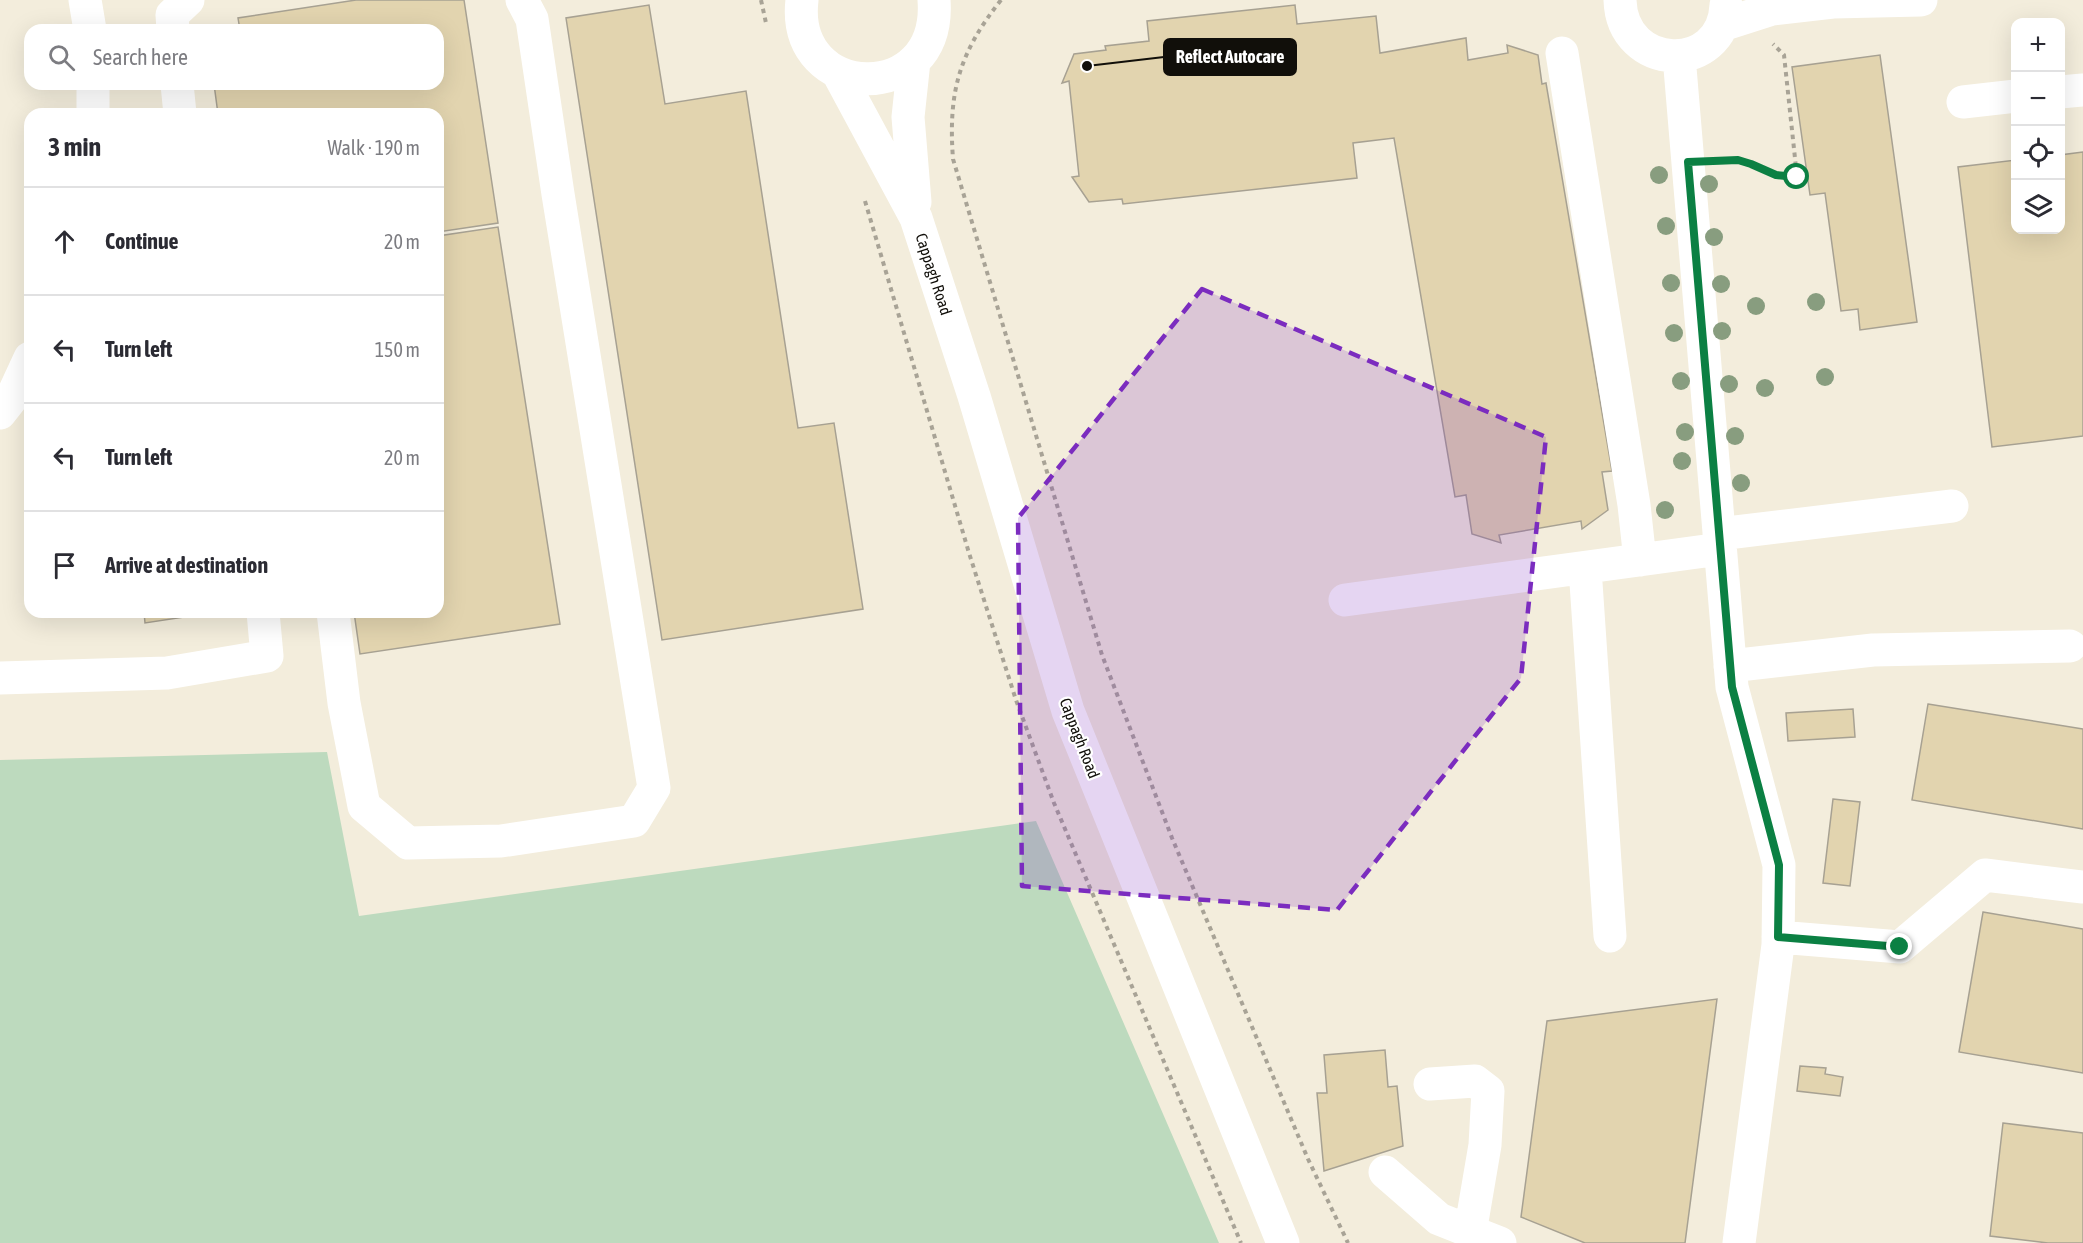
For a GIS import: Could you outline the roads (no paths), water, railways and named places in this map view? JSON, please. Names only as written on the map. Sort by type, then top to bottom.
[{"type":"street","points":[[85,0],[89,24]]},
{"type":"street","points":[[173,24],[172,15],[188,0]]},
{"type":"street","name":"Cappagh Road","points":[[801,0],[801,23],[808,43],[820,60],[838,73],[859,79],[880,78],[901,71],[914,61],[930,39],[940,6]]},
{"type":"street","points":[[1620,0],[1622,20],[1631,36],[1644,48],[1661,55],[1679,56],[1697,52],[1712,41],[1724,13],[1759,14],[1772,9],[1833,2],[1921,0]]},
{"type":"street","points":[[334,618],[345,703],[364,806],[408,843],[501,841],[634,821],[654,788],[529,3]]},
{"type":"street","points":[[1562,53],[1634,505],[1640,560]]},
{"type":"street","points":[[1679,56],[1732,687],[1779,865],[1778,937],[1739,1243]]},
{"type":"street","name":"Cappagh Road","points":[[914,61],[908,117],[916,218]]},
{"type":"street","name":"Cappagh Road","points":[[838,73],[916,218],[977,407],[1068,711],[1283,1243]]},
{"type":"street","points":[[93,90],[93,108]]},
{"type":"street","points":[[178,90],[179,108]]},
{"type":"street","points":[[2065,92],[2083,90]]},
{"type":"street","points":[[1963,102],[2011,97]]},
{"type":"street","points":[[0,413],[11,399],[24,371]]},
{"type":"street","points":[[1345,600],[1640,560],[1720,541],[1952,506]]},
{"type":"street","points":[[1585,568],[1610,936]]},
{"type":"street","points":[[0,678],[167,673],[267,656],[264,618]]},
{"type":"street","points":[[1730,666],[1873,650],[2070,646]]},
{"type":"street","points":[[1778,937],[1900,947],[1985,875],[2083,887]]},
{"type":"street","points":[[1385,1172],[1439,1220],[1485,1238],[1485,1145],[1488,1091],[1475,1081],[1430,1084]]},
{"type":"place","name":"Reflect Autocare","points":[[1087,66]]}]
